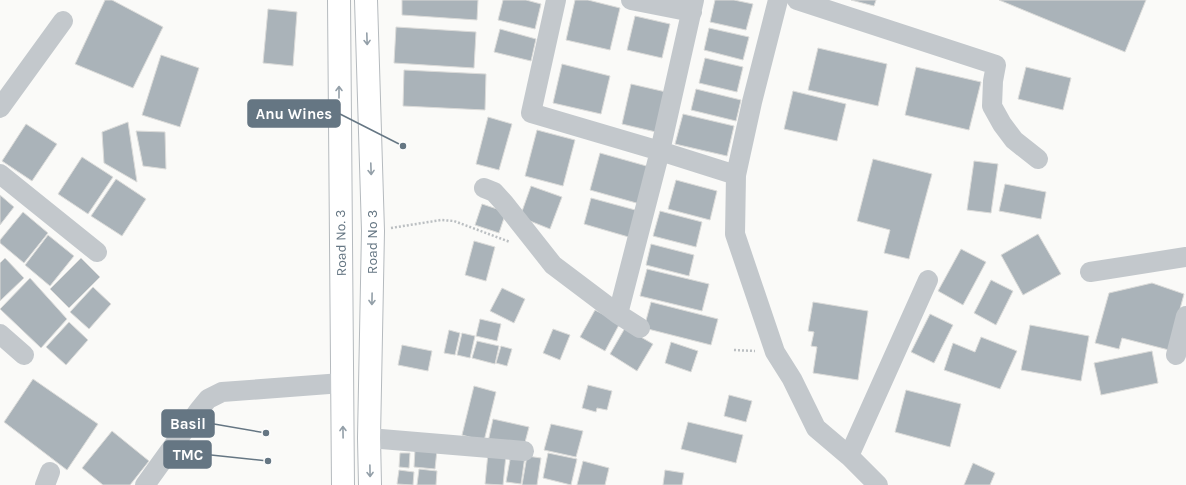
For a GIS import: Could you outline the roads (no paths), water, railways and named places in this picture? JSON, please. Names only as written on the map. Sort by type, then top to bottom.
[{"type":"main road","name":"Road No. 3","points":[[339,0],[343,485]]},
{"type":"main road","name":"Road No 3","points":[[366,0],[373,231],[369,438],[370,485]]},
{"type":"street","points":[[556,0],[531,113],[736,175]]},
{"type":"street","points":[[618,314],[660,151],[693,6],[631,0]]},
{"type":"street","points":[[778,0],[752,102],[736,175],[735,234],[775,352],[792,379],[816,428],[849,456],[878,485]]},
{"type":"street","points":[[797,0],[996,65],[993,81],[992,106],[1002,124],[1014,140],[1038,159]]},
{"type":"street","points":[[0,108],[63,21]]},
{"type":"street","points":[[0,174],[97,252]]},
{"type":"street","points":[[484,188],[494,192],[504,203],[553,265],[618,314],[640,328]]},
{"type":"street","points":[[1090,272],[1186,257]]},
{"type":"street","points":[[849,456],[928,280]]},
{"type":"street","points":[[1176,355],[1186,316]]},
{"type":"street","points":[[0,334],[24,355]]},
{"type":"street","points":[[145,485],[208,399],[222,392],[342,383]]},
{"type":"street","points":[[369,438],[524,451]]},
{"type":"place","name":"Anu Wines","points":[[403,146]]},
{"type":"place","name":"Basil","points":[[266,433]]},
{"type":"place","name":"TMC","points":[[268,461]]}]
